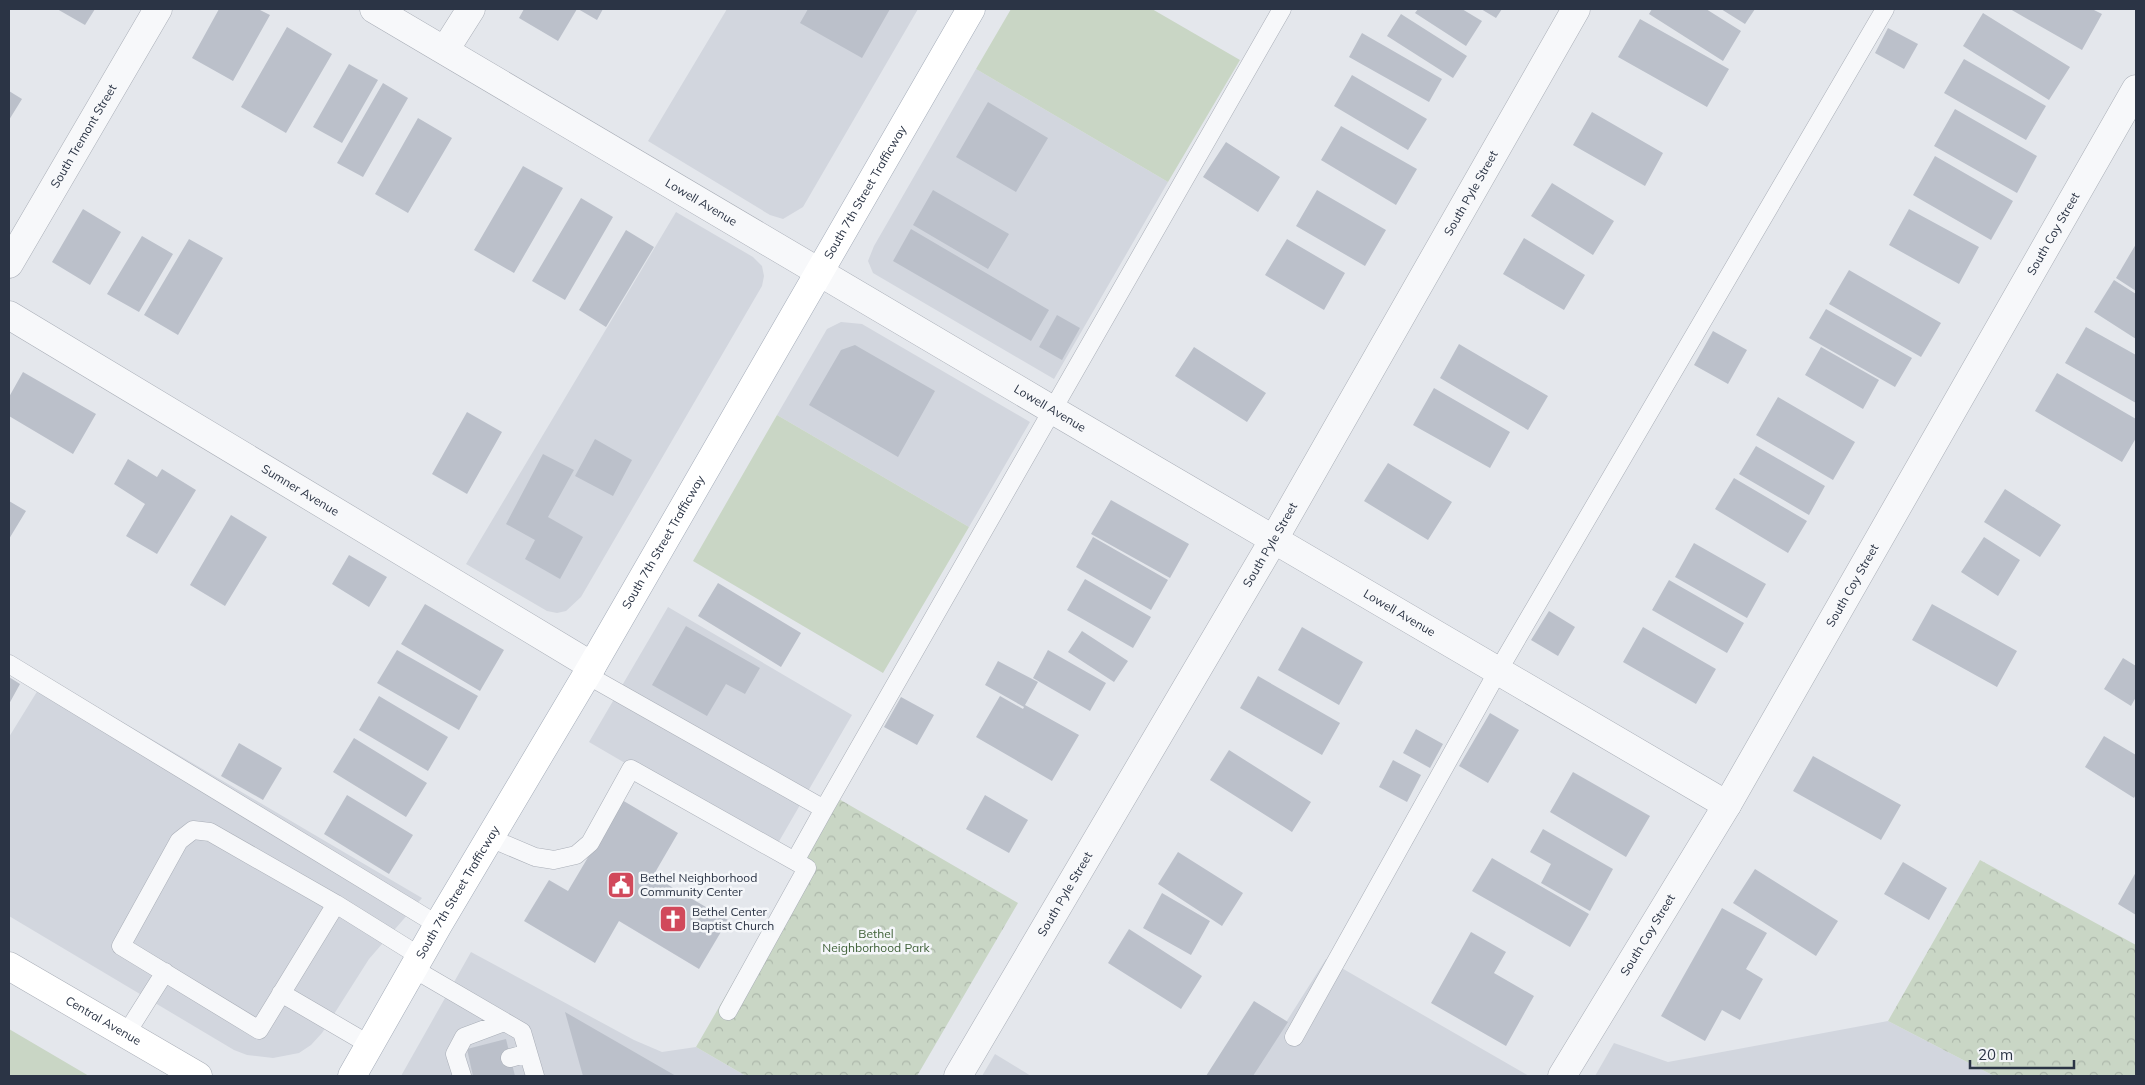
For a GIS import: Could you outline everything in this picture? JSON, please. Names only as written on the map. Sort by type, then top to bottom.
[{"type":"main road","name":"South 7th Street Trafficway","points":[[352,1076],[438,925],[590,670],[972,9]]},
{"type":"main road","name":"Central Avenue","points":[[9,966],[198,1076]]},
{"type":"street","name":"South Tremont Street","points":[[9,264],[158,9]]},
{"type":"street","name":"Lowell Avenue","points":[[374,9],[1051,410],[1727,805]]},
{"type":"street","points":[[444,50],[471,9]]},
{"type":"street","name":"South Pyle Street","points":[[958,1076],[1274,539],[1576,9]]},
{"type":"street","name":"South Coy Street","points":[[1562,1076],[1727,805],[2136,89]]},
{"type":"street","name":"Sumner Avenue","points":[[9,315],[590,670]]},
{"type":"lane","points":[[795,861],[1051,410],[1282,9]]},
{"type":"lane","points":[[1294,1037],[1498,671],[1885,9]]},
{"type":"lane","points":[[9,664],[438,925]]},
{"type":"lane","points":[[590,670],[824,809]]},
{"type":"lane","points":[[490,838],[535,857],[554,860],[576,855],[590,843],[631,769],[807,868],[728,1011]]},
{"type":"lane","points":[[336,904],[260,1030],[121,946],[179,841],[193,830],[210,832],[336,904],[417,963],[504,1022],[522,1032],[536,1076]]},
{"type":"lane","points":[[126,1034],[165,972]]},
{"type":"lane","points":[[281,993],[370,1045]]},
{"type":"lane","points":[[465,1072],[455,1054],[464,1037],[504,1022]]},
{"type":"lane","points":[[510,1058],[528,1053]]},
{"type":"shaded area","points":[[727,9],[918,9],[803,207],[783,219],[770,215],[648,141]]},
{"type":"shaded area","points":[[976,69],[1168,182],[1054,379],[873,273],[868,261],[874,246]]},
{"type":"shaded area","points":[[676,212],[753,257],[762,266],[764,276],[762,286],[581,597],[566,611],[557,613],[547,611],[466,564]]},
{"type":"shaded area","points":[[841,322],[862,324],[1030,422],[969,527],[777,415],[827,329]]},
{"type":"shaded area","points":[[668,607],[852,715],[774,850],[589,742]]},
{"type":"shaded area","points":[[46,677],[422,898],[369,959],[322,1033],[311,1045],[299,1053],[273,1058],[247,1055],[234,1050],[9,916],[9,737]]},
{"type":"shaded area","points":[[471,952],[634,1040],[662,1052],[696,1047],[746,1076],[401,1076]]},
{"type":"shaded area","points":[[1326,959],[1529,1076],[1252,1076]]},
{"type":"shaded area","points":[[1888,1021],[1994,1076],[1595,1076],[1614,1043],[1668,1062]]},
{"type":"shaded area","points":[[995,1054],[1031,1076],[982,1076]]},
{"type":"green space","points":[[1011,9],[1152,9],[1240,60],[1168,182],[976,69]]},
{"type":"green space","points":[[777,415],[969,527],[883,673],[693,561]]},
{"type":"green space","name":"Bethel Neighborhood Park","points":[[839,799],[1018,903],[917,1076],[746,1076],[696,1047]]},
{"type":"green space","points":[[1980,860],[2136,945],[2136,1076],[1994,1076],[1888,1021]]},
{"type":"green space","points":[[9,1029],[89,1076],[9,1076]]},
{"type":"building","points":[[57,9],[95,9],[85,25]]},
{"type":"building","points":[[219,9],[258,9],[270,15],[233,81],[192,58]]},
{"type":"building","points":[[524,9],[577,9],[558,41],[519,18]]},
{"type":"building","points":[[578,9],[603,9],[597,20]]},
{"type":"building","points":[[808,9],[890,9],[862,58],[800,23]]},
{"type":"building","points":[[1418,9],[1462,9],[1482,21],[1466,46],[1415,13]]},
{"type":"building","points":[[1481,9],[1502,9],[1496,18]]},
{"type":"building","points":[[1652,9],[1706,9],[1741,31],[1723,61],[1649,14]]},
{"type":"building","points":[[1721,9],[1755,9],[1745,24]]},
{"type":"building","points":[[2010,9],[2092,9],[2102,14],[2082,50]]},
{"type":"building","points":[[1983,13],[2070,67],[2049,100],[1963,46]]},
{"type":"building","points":[[1401,14],[1467,56],[1453,78],[1387,36]]},
{"type":"building","points":[[1640,19],[1729,69],[1707,107],[1618,57]]},
{"type":"building","points":[[287,27],[332,54],[286,133],[241,107]]},
{"type":"building","points":[[1888,28],[1918,44],[1904,69],[1875,53]]},
{"type":"building","points":[[1362,33],[1442,79],[1429,102],[1349,57]]},
{"type":"building","points":[[1964,59],[2046,106],[2026,140],[1944,93]]},
{"type":"building","points":[[349,64],[378,80],[342,143],[313,127]]},
{"type":"building","points":[[1352,75],[1427,119],[1408,150],[1334,106]]},
{"type":"building","points":[[383,83],[408,98],[363,177],[337,163]]},
{"type":"building","points":[[9,91],[22,99],[9,120]]},
{"type":"building","points":[[988,102],[1048,138],[1016,192],[956,157]]},
{"type":"building","points":[[1955,109],[2037,156],[2017,193],[1934,146]]},
{"type":"building","points":[[1592,112],[1663,153],[1645,186],[1573,145]]},
{"type":"building","points":[[418,118],[452,138],[408,213],[375,194]]},
{"type":"building","points":[[1341,126],[1417,169],[1396,205],[1321,160]]},
{"type":"building","points":[[1226,142],[1280,177],[1258,212],[1203,177]]},
{"type":"building","points":[[1935,156],[2013,201],[1991,240],[1913,195]]},
{"type":"building","points":[[523,166],[563,188],[514,273],[474,250]]},
{"type":"building","points":[[1552,183],[1614,221],[1593,255],[1531,216]]},
{"type":"building","points":[[933,190],[1009,234],[988,269],[913,225]]},
{"type":"building","points":[[1317,190],[1386,230],[1365,266],[1296,226]]},
{"type":"building","points":[[581,198],[613,217],[565,300],[532,281]]},
{"type":"building","points":[[83,209],[121,232],[90,285],[52,262]]},
{"type":"building","points":[[1909,209],[1979,247],[1959,284],[1889,245]]},
{"type":"building","points":[[911,229],[1049,310],[1031,341],[893,261]]},
{"type":"building","points":[[626,230],[654,247],[606,327],[579,310]]},
{"type":"building","points":[[142,236],[173,254],[139,312],[107,294]]},
{"type":"building","points":[[1524,238],[1585,275],[1564,310],[1503,274]]},
{"type":"building","points":[[189,239],[223,258],[178,335],[144,315]]},
{"type":"building","points":[[1287,239],[1345,273],[1324,310],[1265,275]]},
{"type":"building","points":[[2136,244],[2136,291],[2116,278]]},
{"type":"building","points":[[1849,270],[1941,323],[1921,357],[1829,304]]},
{"type":"building","points":[[2114,280],[2136,294],[2136,339],[2094,312]]},
{"type":"building","points":[[1826,309],[1912,358],[1895,387],[1809,338]]},
{"type":"building","points":[[1057,315],[1080,328],[1062,360],[1039,347]]},
{"type":"building","points":[[2086,327],[2136,355],[2136,403],[2065,363]]},
{"type":"building","points":[[1713,331],[1747,350],[1728,384],[1694,365]]},
{"type":"building","points":[[1459,344],[1548,396],[1528,430],[1440,378]]},
{"type":"building","points":[[855,345],[935,391],[898,457],[809,405],[841,350]]},
{"type":"building","points":[[1194,347],[1266,393],[1247,422],[1175,376]]},
{"type":"building","points":[[1821,347],[1879,380],[1863,409],[1805,375]]},
{"type":"building","points":[[23,372],[96,414],[73,454],[9,416],[9,397]]},
{"type":"building","points":[[2057,373],[2136,419],[2136,438],[2122,462],[2035,411]]},
{"type":"building","points":[[1434,388],[1510,432],[1490,468],[1413,425]]},
{"type":"building","points":[[1778,397],[1855,442],[1833,480],[1756,435]]},
{"type":"building","points":[[467,412],[502,432],[467,494],[432,474]]},
{"type":"building","points":[[595,439],[632,460],[613,496],[575,476]]},
{"type":"building","points":[[1756,446],[1825,486],[1809,515],[1739,474]]},
{"type":"building","points":[[543,454],[574,470],[548,517],[583,537],[560,579],[525,559],[535,540],[506,524]]},
{"type":"building","points":[[128,459],[157,477],[162,469],[196,490],[157,554],[126,536],[145,504],[114,484]]},
{"type":"building","points":[[1388,463],[1452,502],[1428,540],[1364,501]]},
{"type":"building","points":[[1734,478],[1807,521],[1788,553],[1715,509]]},
{"type":"building","points":[[2005,489],[2061,525],[2040,557],[1984,522]]},
{"type":"building","points":[[1111,500],[1189,544],[1170,578],[1091,534]]},
{"type":"building","points":[[9,501],[26,511],[9,539]]},
{"type":"building","points":[[231,515],[267,537],[225,606],[190,585]]},
{"type":"building","points":[[1093,537],[1168,580],[1151,610],[1076,567]]},
{"type":"building","points":[[1984,537],[2020,560],[1998,596],[1961,572]]},
{"type":"building","points":[[1694,543],[1766,584],[1747,618],[1675,577]]},
{"type":"building","points":[[349,555],[387,577],[369,607],[332,584]]},
{"type":"building","points":[[1085,579],[1151,617],[1133,648],[1067,610]]},
{"type":"building","points":[[1669,580],[1744,623],[1727,653],[1652,610]]},
{"type":"building","points":[[718,583],[801,633],[781,667],[698,616]]},
{"type":"building","points":[[425,604],[504,650],[480,691],[401,644]]},
{"type":"building","points":[[1932,604],[2017,651],[1997,687],[1912,640]]},
{"type":"building","points":[[1549,611],[1575,627],[1558,656],[1531,640]]},
{"type":"building","points":[[686,626],[760,668],[745,694],[726,684],[707,716],[652,685]]},
{"type":"building","points":[[1302,627],[1363,662],[1339,705],[1278,670]]},
{"type":"building","points":[[1643,627],[1716,669],[1696,704],[1623,662]]},
{"type":"building","points":[[1082,631],[1128,661],[1114,682],[1068,652]]},
{"type":"building","points":[[397,650],[478,696],[459,730],[377,683]]},
{"type":"building","points":[[1048,650],[1106,683],[1090,711],[1033,678]]},
{"type":"building","points":[[2123,658],[2136,666],[2136,697],[2131,706],[2104,689]]},
{"type":"building","points":[[998,661],[1038,682],[1025,705],[1079,735],[1052,781],[976,737],[1000,696],[1023,709],[1024,707],[985,685]]},
{"type":"building","points":[[1258,676],[1340,723],[1322,755],[1240,708]]},
{"type":"building","points":[[9,677],[20,684],[9,704]]},
{"type":"building","points":[[379,696],[448,737],[428,771],[359,730]]},
{"type":"building","points":[[901,697],[934,715],[917,745],[884,727]]},
{"type":"building","points":[[1490,713],[1519,730],[1488,783],[1459,766]]},
{"type":"building","points":[[1416,729],[1443,744],[1430,768],[1403,753]]},
{"type":"building","points":[[2104,736],[2136,755],[2136,794],[2134,798],[2085,767]]},
{"type":"building","points":[[354,738],[427,783],[406,817],[333,772]]},
{"type":"building","points":[[239,743],[282,768],[263,800],[221,776]]},
{"type":"building","points":[[1229,750],[1311,802],[1292,832],[1210,780]]},
{"type":"building","points":[[1813,756],[1901,805],[1881,840],[1793,791]]},
{"type":"building","points":[[1393,760],[1421,775],[1407,802],[1379,787]]},
{"type":"building","points":[[1573,772],[1650,816],[1626,857],[1550,812]]},
{"type":"building","points":[[347,795],[413,835],[389,874],[324,834]]},
{"type":"building","points":[[985,795],[1028,820],[1009,853],[966,829]]},
{"type":"building","name":"Bethel Neighborhood Community Center","points":[[622,800],[678,833],[653,876],[728,920],[699,969],[619,921],[595,963],[524,921],[549,880],[568,891]]},
{"type":"building","points":[[1543,829],[1613,869],[1590,911],[1541,883],[1551,864],[1530,852]]},
{"type":"building","points":[[1178,852],[1243,893],[1222,926],[1158,884]]},
{"type":"building","points":[[1492,858],[1589,914],[1570,947],[1472,891]]},
{"type":"building","points":[[1903,862],[1947,888],[1929,920],[1884,894]]},
{"type":"building","points":[[1755,869],[1838,921],[1816,956],[1733,903]]},
{"type":"building","points":[[2136,872],[2136,915],[2118,904]]},
{"type":"building","points":[[1162,893],[1210,921],[1191,955],[1143,928]]},
{"type":"building","points":[[1722,908],[1767,933],[1746,969],[1763,979],[1740,1020],[1722,1010],[1705,1041],[1661,1016]]},
{"type":"building","points":[[1129,929],[1202,976],[1181,1009],[1108,963]]},
{"type":"building","points":[[1471,932],[1506,952],[1494,973],[1534,996],[1506,1046],[1431,1003]]},
{"type":"building","points":[[1254,1001],[1288,1022],[1253,1076],[1206,1076]]},
{"type":"building","points":[[565,1012],[676,1076],[583,1076]]},
{"type":"building","points":[[506,1039],[515,1076],[473,1076],[467,1049]]},
{"type":"place","name":"Bethel Neighborhood Community Center","points":[[621,885]]},
{"type":"place","name":"Bethel Center Baptist Church","points":[[673,919]]}]
